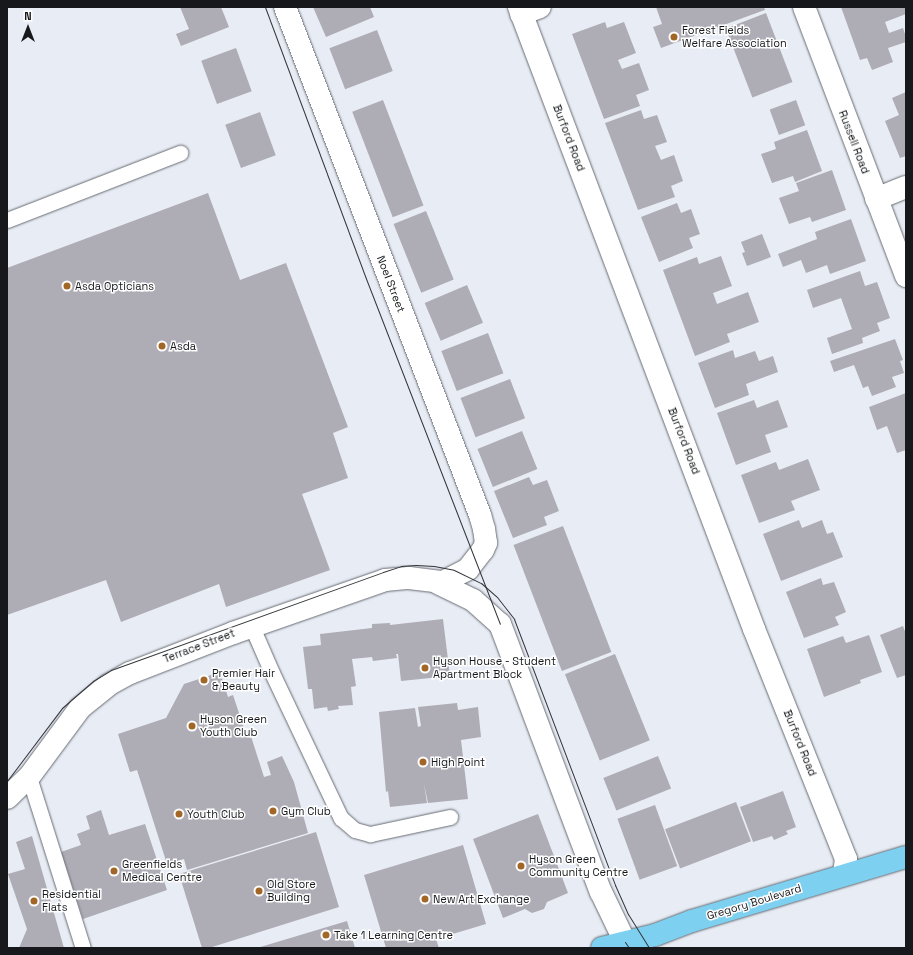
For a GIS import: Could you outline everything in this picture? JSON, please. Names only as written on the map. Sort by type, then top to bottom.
[{"type":"main road","name":"Gregory Boulevard","points":[[602,948],[655,935],[692,921],[844,874],[906,857]]},
{"type":"street","name":"Noel Street","points":[[285,7],[484,529],[486,543],[476,560],[468,569],[443,582],[438,583]]},
{"type":"street","name":"Russell Road","points":[[804,7],[906,276]]},
{"type":"street","name":"Burford Road","points":[[527,9],[754,629],[846,859],[844,874]]},
{"type":"street","points":[[876,198],[906,188]]},
{"type":"street","name":"Terrace Street","points":[[7,798],[29,777],[80,708],[108,685],[130,673],[252,627],[385,580],[409,578],[438,583],[473,600],[500,624],[601,892],[625,942]]},
{"type":"lane","points":[[7,220],[180,153]]},
{"type":"lane","points":[[252,627],[272,673],[341,818],[355,830],[370,834],[450,817]]},
{"type":"lane","points":[[29,777],[83,948]]},
{"type":"building","points":[[180,7],[221,7],[229,27],[181,46],[176,34],[189,29]]},
{"type":"building","points":[[313,7],[370,7],[374,17],[326,37]]},
{"type":"building","name":"Forest Fields Welfare Association","points":[[656,7],[764,7],[765,10],[661,48],[653,27],[662,24]]},
{"type":"building","points":[[841,7],[906,7],[906,14],[885,22],[889,33],[903,28],[906,37],[906,42],[888,48],[893,62],[872,70],[867,58],[860,60]]},
{"type":"building","points":[[766,13],[793,82],[752,97],[726,28]]},
{"type":"building","points":[[605,22],[607,28],[624,22],[636,53],[618,60],[622,69],[639,63],[649,90],[636,95],[640,106],[604,119],[572,34]]},
{"type":"building","points":[[377,30],[393,71],[345,89],[329,48]]},
{"type":"building","points":[[236,48],[252,91],[217,104],[201,61]]},
{"type":"building","points":[[906,92],[906,156],[900,158],[885,121],[899,115],[892,98]]},
{"type":"building","points":[[383,100],[423,205],[393,217],[352,112]]},
{"type":"building","points":[[796,100],[805,125],[779,135],[770,110]]},
{"type":"building","points":[[641,110],[644,119],[657,115],[667,142],[655,146],[661,160],[674,155],[683,181],[671,186],[675,197],[638,210],[605,123]]},
{"type":"building","points":[[260,112],[276,155],[241,168],[225,125]]},
{"type":"building","points":[[807,130],[822,171],[795,182],[793,176],[772,183],[761,154],[776,149],[774,142]]},
{"type":"building","points":[[832,170],[846,210],[812,222],[810,217],[789,224],[779,198],[799,191],[796,183]]},
{"type":"building","name":"Asda","points":[[208,193],[240,280],[286,263],[348,427],[333,433],[348,478],[302,494],[330,570],[226,607],[219,584],[121,622],[106,580],[7,615],[7,268]]},
{"type":"building","points":[[677,203],[681,213],[691,209],[700,234],[689,238],[693,248],[659,262],[641,217]]},
{"type":"building","points":[[426,211],[454,280],[421,293],[394,224]]},
{"type":"building","points":[[851,219],[866,261],[830,274],[827,265],[806,273],[801,260],[783,267],[778,254],[817,239],[815,232]]},
{"type":"building","points":[[762,234],[771,257],[747,266],[742,253],[745,252],[741,242]]},
{"type":"building","points":[[721,256],[732,286],[713,293],[717,304],[748,292],[759,322],[727,334],[730,342],[695,356],[663,270],[697,257],[699,264]]},
{"type":"building","points":[[860,271],[865,286],[877,282],[890,318],[877,323],[880,331],[862,338],[863,343],[832,354],[827,338],[852,329],[841,298],[813,308],[807,290]]},
{"type":"building","points":[[467,285],[483,323],[441,341],[425,303]]},
{"type":"building","points":[[488,333],[503,373],[457,391],[441,351]]},
{"type":"building","points":[[895,339],[903,360],[900,361],[904,373],[892,377],[896,387],[872,396],[868,386],[863,388],[854,365],[834,372],[830,361]]},
{"type":"building","points":[[733,350],[735,358],[755,351],[759,361],[773,356],[778,372],[746,384],[749,395],[715,408],[698,363]]},
{"type":"building","points":[[510,379],[525,418],[476,437],[461,398]]},
{"type":"building","points":[[906,393],[906,450],[897,453],[887,426],[877,430],[869,407]]},
{"type":"building","points":[[754,400],[757,408],[778,400],[788,427],[765,435],[771,452],[736,465],[717,413]]},
{"type":"building","points":[[522,431],[537,469],[493,487],[477,449]]},
{"type":"building","points":[[808,459],[820,490],[791,501],[795,510],[759,523],[741,475],[776,462],[779,470]]},
{"type":"building","points":[[529,477],[533,485],[547,480],[559,511],[544,517],[547,525],[513,538],[494,491]]},
{"type":"building","points":[[799,520],[802,528],[822,520],[827,534],[833,532],[843,557],[781,581],[763,534]]},
{"type":"building","points":[[563,526],[611,652],[562,671],[514,545]]},
{"type":"building","points":[[821,578],[823,585],[834,582],[846,612],[835,617],[839,625],[804,638],[786,592]]},
{"type":"building","name":"Hyson House - Student Apartment Block","points":[[443,619],[450,676],[401,681],[398,654],[396,654],[397,658],[373,661],[372,657],[352,659],[356,686],[351,687],[353,705],[338,706],[339,709],[328,711],[327,707],[314,709],[312,689],[308,689],[303,647],[321,645],[320,634],[372,628],[372,624],[390,623],[390,625]]},
{"type":"building","points":[[903,626],[906,634],[906,675],[897,678],[880,635]]},
{"type":"building","points":[[869,635],[882,672],[860,680],[861,683],[824,697],[807,649],[843,636],[846,643]]},
{"type":"building","points":[[615,654],[650,740],[600,760],[565,674]]},
{"type":"building","points":[[220,672],[228,697],[233,695],[245,731],[249,730],[264,777],[271,775],[267,762],[282,756],[294,782],[308,833],[187,870],[184,859],[167,864],[137,770],[130,772],[118,734],[166,718],[184,684]]},
{"type":"building","name":"High Point","points":[[457,703],[458,710],[478,707],[481,737],[461,740],[468,799],[428,803],[424,784],[427,803],[390,807],[388,791],[386,792],[379,712],[415,708],[418,727],[421,726],[418,707]]},
{"type":"building","points":[[658,756],[671,788],[616,811],[603,778]]},
{"type":"building","points":[[783,791],[796,827],[786,831],[788,834],[774,840],[772,836],[753,842],[740,807]]},
{"type":"building","points":[[736,802],[751,841],[680,868],[665,829]]},
{"type":"building","points":[[655,805],[677,866],[640,880],[617,819]]},
{"type":"building","name":"Greenfields Medical Centre","points":[[101,810],[109,835],[145,824],[167,890],[83,919],[61,852],[81,845],[77,834],[90,829],[86,816]]},
{"type":"building","name":"Hyson Green Community Centre","points":[[538,814],[568,893],[547,902],[544,909],[532,913],[525,909],[503,918],[473,839]]},
{"type":"building","name":"Old Store Building","points":[[316,832],[339,907],[209,948],[202,948],[179,874]]},
{"type":"building","name":"Residential Flats","points":[[32,836],[64,948],[19,948],[27,929],[8,874],[25,869],[16,842]]},
{"type":"building","name":"New Art Exchange","points":[[463,845],[486,924],[436,939],[439,948],[386,948],[364,875]]},
{"type":"building","name":"Take 1 Learning Centre","points":[[347,921],[355,948],[257,948]]},
{"type":"tram line","points":[[265,7],[365,276],[500,624]]},
{"type":"tram line","points":[[7,781],[62,708],[93,681],[111,670],[401,566],[434,566],[454,570],[481,583],[497,597],[514,619],[615,885],[628,914],[649,948]]},
{"type":"tram line","points":[[625,942],[629,948]]},
{"type":"place","name":"Forest Fields Welfare Association","points":[[674,37]]},
{"type":"place","name":"Asda Opticians","points":[[67,286]]},
{"type":"place","name":"Asda","points":[[162,346]]},
{"type":"place","name":"Hyson House - Student Apartment Block","points":[[425,668]]},
{"type":"place","name":"Premier Hair & Beauty","points":[[204,680]]},
{"type":"place","name":"Hyson Green Youth Club","points":[[192,726]]},
{"type":"place","name":"High Point","points":[[423,762]]},
{"type":"place","name":"Gym Club","points":[[273,811]]},
{"type":"place","name":"Youth Club","points":[[179,814]]},
{"type":"place","name":"Hyson Green Community Centre","points":[[521,866]]},
{"type":"place","name":"Greenfields Medical Centre","points":[[114,871]]},
{"type":"place","name":"Old Store Building","points":[[259,891]]},
{"type":"place","name":"New Art Exchange","points":[[425,899]]},
{"type":"place","name":"Residential Flats","points":[[34,901]]},
{"type":"place","name":"Take 1 Learning Centre","points":[[326,935]]}]
